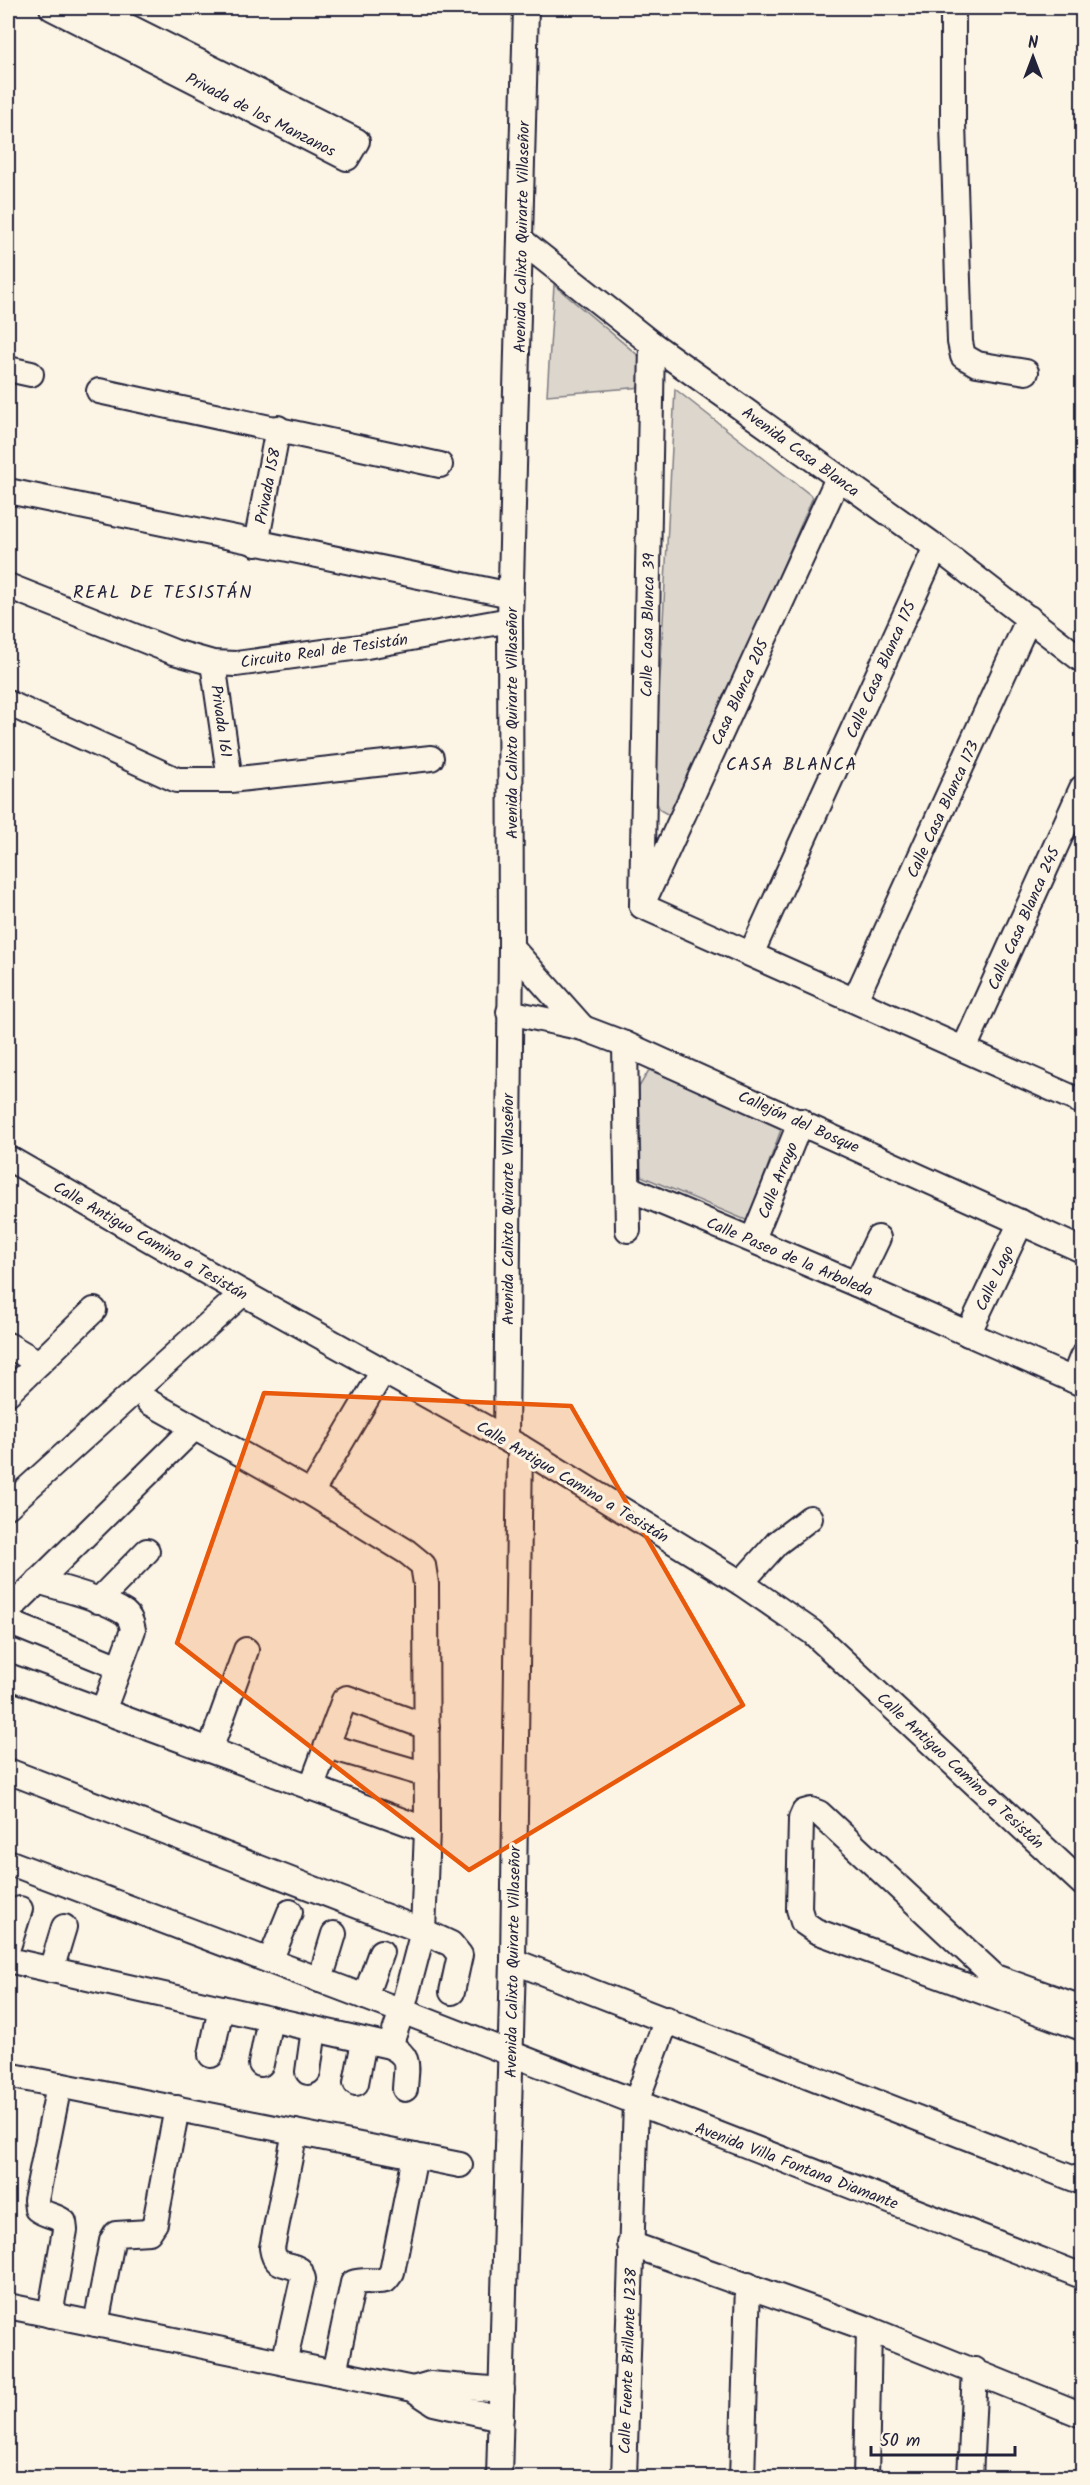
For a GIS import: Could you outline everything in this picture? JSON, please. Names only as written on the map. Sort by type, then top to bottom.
[{"type":"street","name":"Privada de los Manzanos","points":[[52,8],[347,158],[357,141],[91,8]]},
{"type":"street","name":"Avenida Calixto Quirarte Villaseñor","points":[[499,2478],[513,1961],[513,1443],[509,1012],[511,947],[510,620],[522,241],[526,8]]},
{"type":"street","points":[[953,8],[953,124],[960,342],[963,356],[977,364],[1026,372]]},
{"type":"street","name":"Avenida Casa Blanca","points":[[522,241],[652,344],[936,547],[1083,660]]},
{"type":"street","name":"Calle Casa Blanca 39","points":[[642,906],[652,344]]},
{"type":"street","points":[[99,391],[278,428],[440,465]]},
{"type":"street","name":"Privada 158","points":[[256,544],[278,428]]},
{"type":"street","name":"Casa Blanca 205","points":[[642,906],[838,478]]},
{"type":"street","points":[[8,491],[511,596]]},
{"type":"street","name":"Calle Casa Blanca 175","points":[[751,954],[936,547]]},
{"type":"street","name":"Circuito Real de Tesistán","points":[[8,586],[174,652],[213,663],[236,664],[367,646],[510,620]]},
{"type":"street","name":"Calle Casa Blanca 173","points":[[855,1000],[1029,618]]},
{"type":"street","name":"Privada 161","points":[[213,663],[230,780]]},
{"type":"street","points":[[8,703],[177,780],[230,780],[431,758]]},
{"type":"street","name":"Calle Casa Blanca 245","points":[[964,1049],[1083,788]]},
{"type":"street","points":[[642,906],[1082,1099]]},
{"type":"street","points":[[511,947],[583,1028]]},
{"type":"street","name":"Callejón del Bosque","points":[[509,1012],[583,1028],[625,1044],[801,1121],[1083,1250]]},
{"type":"street","points":[[625,1044],[628,1230]]},
{"type":"street","name":"Calle Arroyo","points":[[753,1239],[801,1121]]},
{"type":"street","name":"Calle Antiguo Camino a Tesistán","points":[[8,1158],[243,1293],[513,1443],[741,1583],[813,1632],[1083,1883]]},
{"type":"street","name":"Calle Paseo de la Arboleda","points":[[628,1188],[753,1239],[1078,1382]]},
{"type":"street","name":"Calle Lago","points":[[968,1334],[1021,1222]]},
{"type":"street","points":[[856,1284],[878,1238]]},
{"type":"street","points":[[8,1506],[243,1293]]},
{"type":"street","points":[[8,1393],[94,1310]]},
{"type":"street","points":[[8,1345],[39,1363]]},
{"type":"street","points":[[1078,1382],[1083,1357]]},
{"type":"street","points":[[311,1493],[383,1371]]},
{"type":"street","points":[[148,1402],[311,1493],[423,1565],[426,1584],[427,1727],[427,1830],[423,1931],[402,2011],[390,2046]]},
{"type":"street","points":[[8,1611],[194,1428]]},
{"type":"street","points":[[741,1583],[777,1543],[810,1518]]},
{"type":"street","points":[[98,1601],[147,1551]]},
{"type":"street","points":[[38,1581],[98,1601],[127,1614],[132,1622],[133,1630],[103,1711]]},
{"type":"street","points":[[8,1622],[119,1667]]},
{"type":"street","points":[[210,1750],[246,1650]]},
{"type":"street","points":[[8,1676],[427,1830]]},
{"type":"street","points":[[311,1788],[344,1700],[347,1698],[427,1727]]},
{"type":"street","points":[[327,1746],[427,1776]]},
{"type":"street","points":[[8,1772],[452,1944],[460,1955],[452,1992]]},
{"type":"street","points":[[1083,2008],[992,1986],[816,1931],[803,1922],[799,1909],[801,1819],[804,1812],[811,1810],[819,1813],[992,1986],[1083,2028]]},
{"type":"street","name":"Avenida Villa Fontana Diamante","points":[[8,1862],[402,2011],[1083,2276]]},
{"type":"street","points":[[8,1947],[20,1910]]},
{"type":"street","points":[[270,1961],[290,1912]]},
{"type":"street","points":[[51,1970],[64,1927]]},
{"type":"street","points":[[320,1980],[334,1934]]},
{"type":"street","points":[[365,1997],[381,1952]]},
{"type":"street","points":[[8,1960],[390,2046],[402,2052],[407,2060],[405,2089]]},
{"type":"street","points":[[513,1961],[1083,2182]]},
{"type":"street","points":[[211,2055],[221,2008]]},
{"type":"street","points":[[261,2064],[270,2019]]},
{"type":"street","name":"Calle Fuente Brillante 1238","points":[[624,2478],[636,2102],[667,2019]]},
{"type":"street","points":[[308,2072],[314,2029]]},
{"type":"street","points":[[356,2083],[364,2041]]},
{"type":"street","points":[[8,2075],[460,2165]]},
{"type":"street","points":[[50,2315],[65,2230],[64,2222],[58,2217],[45,2215],[37,2209],[36,2200],[59,2085]]},
{"type":"street","points":[[96,2324],[112,2241],[116,2234],[148,2232],[155,2223],[177,2108]]},
{"type":"street","points":[[284,2363],[303,2279],[300,2270],[293,2266],[280,2264],[273,2257],[272,2248],[295,2132]]},
{"type":"street","points":[[334,2373],[353,2283],[360,2280],[377,2282],[386,2280],[392,2272],[415,2156]]},
{"type":"street","name":"Calle Fuente Brillante 1238","points":[[630,2244],[869,2329],[1083,2415]]},
{"type":"street","points":[[742,2478],[748,2285]]},
{"type":"street","points":[[8,2306],[413,2389],[434,2403],[501,2418]]},
{"type":"street","points":[[866,2478],[869,2329]]},
{"type":"street","points":[[970,2478],[975,2370]]},
{"type":"street","points":[[413,2389],[430,2384],[502,2390]]},
{"type":"highlighted area","points":[[264,1393],[571,1406],[743,1705],[469,1870],[177,1643]]},
{"type":"shaded area","points":[[554,285],[640,357],[643,387],[547,395]]},
{"type":"shaded area","points":[[675,389],[813,497],[674,818],[660,810],[654,796]]},
{"type":"shaded area","points":[[649,1070],[783,1124],[748,1221],[641,1176],[639,1087]]},
{"type":"district","name":"REAL DE TESISTÁN","points":[[163,592]]},
{"type":"district","name":"CASA BLANCA","points":[[792,764]]}]
